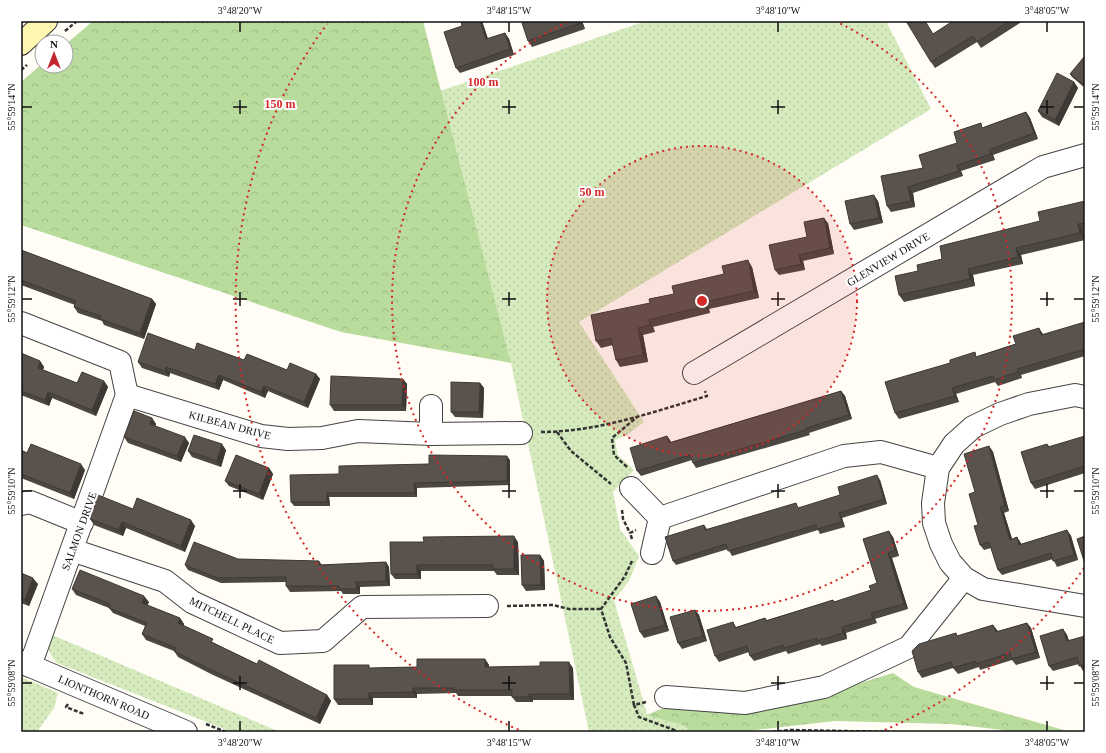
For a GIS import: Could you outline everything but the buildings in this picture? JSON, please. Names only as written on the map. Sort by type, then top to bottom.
[{"type":"main road","points":[[21,44],[46,21]]},
{"type":"street","name":"GLENVIEW DRIVE","points":[[694,373],[1043,168],[1085,155]]},
{"type":"street","points":[[21,323],[120,362],[127,395]]},
{"type":"street","name":"KILBEAN DRIVE","points":[[127,395],[261,436],[288,440],[322,438],[358,431],[431,434],[521,432]]},
{"type":"street","name":"SALMON DRIVE","points":[[26,664],[72,550],[127,395]]},
{"type":"street","points":[[1085,397],[1074,395],[1029,404],[1000,414],[973,427],[954,444],[938,468],[934,503],[934,523],[941,544],[950,562],[964,578],[984,589],[1085,606]]},
{"type":"street","points":[[431,406],[431,434]]},
{"type":"street","points":[[643,555],[660,518],[844,456],[881,452],[938,468]]},
{"type":"street","points":[[622,493],[660,518]]},
{"type":"street","points":[[21,504],[30,502],[82,523]]},
{"type":"street","name":"MITCHELL PLACE","points":[[72,550],[165,581],[192,602],[280,643],[323,641],[362,607],[487,606]]},
{"type":"street","points":[[666,697],[745,703],[824,686],[910,647],[964,578]]},
{"type":"street","name":"LIONTHORN ROAD","points":[[26,664],[186,732]]},
{"type":"path","points":[[521,432],[557,432],[637,417],[707,396],[694,373]]},
{"type":"path","points":[[614,455],[612,438],[637,417]]},
{"type":"path","points":[[557,432],[571,450],[622,493],[623,519],[630,533]]},
{"type":"path","points":[[601,609],[643,555]]},
{"type":"path","points":[[526,606],[553,605],[569,610],[601,609]]},
{"type":"path","points":[[601,609],[610,638],[626,663],[634,705]]},
{"type":"path","points":[[639,717],[677,731],[676,732]]},
{"type":"path","points":[[772,732],[790,730],[896,732]]},
{"type":"green space","points":[[93,21],[423,21],[511,363],[341,332],[21,225],[21,82],[34,71],[34,74],[74,74],[74,37]]},
{"type":"green space","points":[[646,21],[886,21],[931,109],[579,322],[644,422],[627,435],[615,440],[618,455],[634,470],[613,492],[620,529],[639,556],[629,581],[614,600],[647,714],[682,725],[692,732],[589,732],[511,363],[440,91]]},
{"type":"green space","points":[[50,634],[280,732],[232,732],[57,663],[48,646]]},
{"type":"green space","points":[[893,673],[914,687],[1067,731],[1085,732],[1021,732],[951,724],[835,721],[738,732],[692,732],[682,725],[647,715],[668,706],[814,697]]},
{"type":"green space","points":[[21,677],[58,693],[54,708],[37,732],[21,732]]}]
